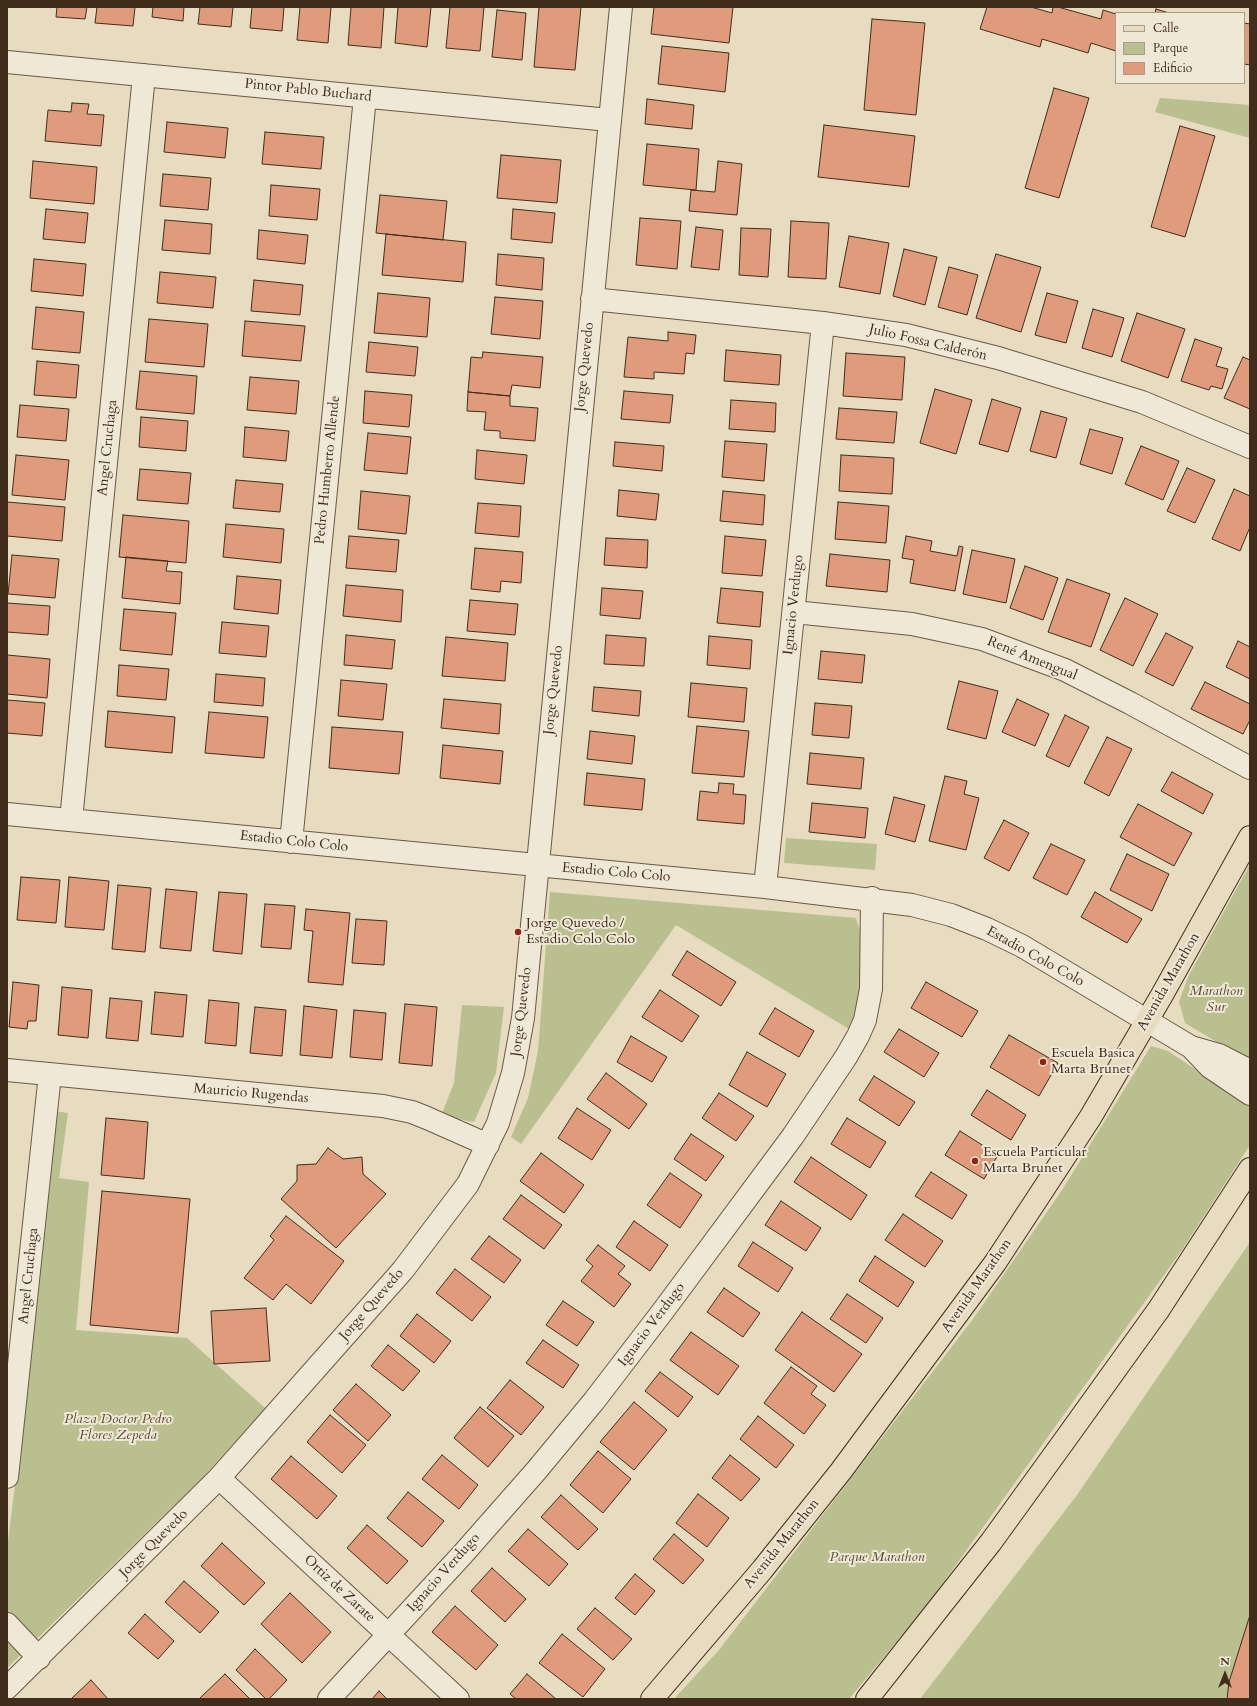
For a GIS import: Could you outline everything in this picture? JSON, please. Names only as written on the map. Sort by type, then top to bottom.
[{"type":"main road","name":"Avenida Marathon","points":[[652,1699],[728,1611],[836,1477],[995,1263],[1090,1118],[1230,876],[1250,837]]},
{"type":"main road","points":[[867,1699],[991,1542],[1067,1438],[1159,1309],[1250,1169]]},
{"type":"street","name":"Jorge Quevedo","points":[[7,1688],[220,1478],[403,1270],[468,1184],[488,1145],[507,1099],[519,1045],[621,7]]},
{"type":"street","name":"Pintor Pablo Buchard","points":[[7,62],[609,120]]},
{"type":"street","name":"Angel Cruchaga","points":[[71,820],[144,75]]},
{"type":"street","name":"Pedro Humberto Allende","points":[[291,842],[365,97]]},
{"type":"street","name":"Julio Fossa Calderón","points":[[592,299],[823,323],[906,335],[998,358],[1142,402],[1250,447]]},
{"type":"street","name":"Ignacio Verdugo","points":[[765,886],[823,323]]},
{"type":"street","name":"René Amengual","points":[[794,612],[912,624],[982,639],[1065,670],[1130,703],[1250,768]]},
{"type":"street","name":"Estadio Colo Colo","points":[[7,814],[536,866],[765,886],[872,898],[919,906],[951,915],[987,929],[1022,946],[1191,1047],[1219,1055],[1250,1071]]},
{"type":"street","name":"Ignacio Verdugo","points":[[329,1699],[389,1635],[536,1471],[594,1401],[755,1188],[846,1056],[858,1036],[869,1005],[871,989],[872,898]]},
{"type":"street","name":"Estadio Colo Colo","points":[[1191,1047],[1210,1067],[1250,1094]]},
{"type":"street","name":"Mauricio Rugendas","points":[[7,1070],[383,1106],[412,1112],[488,1145]]},
{"type":"street","name":"Angel Cruchaga","points":[[7,1477],[50,1074]]},
{"type":"street","name":"Ortiz de Zarate","points":[[220,1478],[458,1699]]},
{"type":"street","points":[[7,1624],[38,1658]]},
{"type":"green space","points":[[1160,98],[1250,105],[1250,138],[1155,112]]},
{"type":"green space","points":[[786,838],[877,844],[875,870],[784,863]]},
{"type":"green space","name":"Marathon Sur","points":[[1250,864],[1250,1062],[1185,1023],[1179,1002],[1188,977]]},
{"type":"green space","points":[[550,892],[856,918],[865,947],[860,1008],[849,1029],[676,925],[521,1144],[511,1137],[528,1098],[538,1051]]},
{"type":"green space","points":[[462,1005],[504,1007],[496,1073],[474,1122],[441,1116],[454,1083]]},
{"type":"green space","name":"Parque Marathon","points":[[1151,1046],[1168,1051],[1250,1106],[1250,1145],[1182,1250],[928,1604],[849,1699],[674,1699],[719,1650],[973,1319],[1062,1190]]},
{"type":"green space","name":"Plaza Doctor Pedro Flores Zepeda","points":[[55,1111],[68,1113],[59,1178],[89,1182],[76,1330],[187,1338],[265,1408],[205,1475],[7,1668],[7,1549],[20,1446]]},
{"type":"green space","points":[[1250,1242],[1250,1699],[920,1699],[1077,1495]]},
{"type":"building","points":[[57,7],[87,7],[85,19],[56,17]]},
{"type":"building","points":[[97,7],[135,7],[133,26],[95,23]]},
{"type":"building","points":[[153,7],[184,7],[183,21],[152,17]]},
{"type":"building","points":[[200,7],[233,7],[231,27],[198,24]]},
{"type":"building","points":[[252,7],[284,7],[282,31],[250,28]]},
{"type":"building","points":[[300,7],[331,7],[328,43],[297,40]]},
{"type":"building","points":[[351,7],[384,7],[381,48],[348,45]]},
{"type":"building","points":[[398,7],[431,7],[427,47],[395,43]]},
{"type":"building","points":[[450,7],[484,7],[480,51],[446,48]]},
{"type":"building","points":[[539,7],[581,7],[575,70],[534,67]]},
{"type":"building","points":[[654,7],[733,7],[729,43],[651,34]]},
{"type":"building","points":[[987,7],[1031,7],[1052,13],[1053,7],[1058,7],[1101,19],[1103,10],[1115,14],[1115,51],[1091,43],[1088,53],[1042,39],[1040,47],[980,29]]},
{"type":"building","points":[[1156,9],[1166,12],[1155,12]]},
{"type":"building","points":[[497,10],[526,13],[522,60],[492,57]]},
{"type":"building","points":[[872,19],[925,23],[916,115],[864,110]]},
{"type":"building","points":[[1245,23],[1250,24],[1250,65],[1245,64]]},
{"type":"building","points":[[662,46],[729,53],[725,92],[658,84]]},
{"type":"building","points":[[1054,88],[1089,98],[1059,198],[1025,188]]},
{"type":"building","points":[[647,99],[694,105],[692,129],[645,124]]},
{"type":"building","points":[[72,103],[89,104],[87,114],[104,115],[101,146],[45,141],[48,110],[71,112]]},
{"type":"building","points":[[167,122],[228,128],[225,158],[164,152]]},
{"type":"building","points":[[824,125],[915,136],[909,187],[818,177]]},
{"type":"building","points":[[1180,126],[1215,136],[1185,237],[1151,227]]},
{"type":"building","points":[[265,132],[324,137],[321,169],[262,164]]},
{"type":"building","points":[[647,144],[699,149],[696,190],[643,185]]},
{"type":"building","points":[[501,155],[561,160],[557,203],[497,198]]},
{"type":"building","points":[[33,161],[97,167],[94,204],[30,198]]},
{"type":"building","points":[[718,161],[742,164],[737,215],[689,211],[691,190],[715,192]]},
{"type":"building","points":[[163,174],[211,178],[208,210],[160,206]]},
{"type":"building","points":[[271,185],[320,189],[317,220],[269,216]]},
{"type":"building","points":[[380,195],[447,201],[443,240],[376,233]]},
{"type":"building","points":[[46,209],[88,213],[85,243],[43,239]]},
{"type":"building","points":[[513,209],[555,213],[552,243],[511,239]]},
{"type":"building","points":[[640,218],[681,221],[677,269],[636,265]]},
{"type":"building","points":[[165,220],[212,224],[210,254],[162,250]]},
{"type":"building","points":[[791,221],[829,223],[826,279],[788,277]]},
{"type":"building","points":[[696,227],[723,230],[719,270],[691,267]]},
{"type":"building","points":[[741,228],[771,229],[768,277],[739,275]]},
{"type":"building","points":[[259,230],[308,235],[305,264],[257,259]]},
{"type":"building","points":[[386,234],[466,242],[463,282],[382,275]]},
{"type":"building","points":[[849,236],[889,243],[880,294],[839,287]]},
{"type":"building","points":[[904,249],[937,257],[925,305],[893,296]]},
{"type":"building","points":[[498,254],[544,258],[542,290],[496,285]]},
{"type":"building","points":[[996,254],[1041,267],[1021,332],[976,318]]},
{"type":"building","points":[[34,259],[86,264],[83,296],[31,291]]},
{"type":"building","points":[[949,267],[978,275],[967,315],[938,307]]},
{"type":"building","points":[[160,272],[216,277],[213,308],[157,303]]},
{"type":"building","points":[[254,280],[303,285],[300,315],[251,311]]},
{"type":"building","points":[[378,293],[430,298],[427,337],[374,333]]},
{"type":"building","points":[[1047,293],[1078,301],[1066,343],[1035,335]]},
{"type":"building","points":[[495,297],[543,301],[540,339],[491,334]]},
{"type":"building","points":[[36,307],[84,312],[80,353],[32,349]]},
{"type":"building","points":[[1093,309],[1124,318],[1112,357],[1082,348]]},
{"type":"building","points":[[1137,313],[1185,329],[1168,378],[1121,361]]},
{"type":"building","points":[[149,319],[208,324],[204,367],[145,362]]},
{"type":"building","points":[[245,321],[305,326],[301,361],[242,356]]},
{"type":"building","points":[[668,332],[696,335],[694,354],[686,353],[684,374],[654,372],[654,379],[624,377],[628,337],[668,341]]},
{"type":"building","points":[[1195,339],[1222,348],[1216,366],[1228,369],[1222,389],[1211,386],[1209,390],[1181,381]]},
{"type":"building","points":[[369,342],[418,347],[415,376],[366,372]]},
{"type":"building","points":[[726,350],[781,355],[779,385],[724,381]]},
{"type":"building","points":[[483,352],[543,357],[540,388],[512,385],[510,396],[468,392],[471,357],[482,358]]},
{"type":"building","points":[[846,353],[905,357],[902,400],[843,396]]},
{"type":"building","points":[[1243,357],[1250,360],[1250,409],[1224,398]]},
{"type":"building","points":[[37,361],[79,365],[76,398],[34,395]]},
{"type":"building","points":[[140,371],[197,376],[194,414],[136,409]]},
{"type":"building","points":[[250,377],[299,381],[296,414],[247,410]]},
{"type":"building","points":[[935,389],[972,400],[956,454],[920,443]]},
{"type":"building","points":[[365,391],[412,395],[409,427],[363,423]]},
{"type":"building","points":[[624,391],[673,395],[670,423],[621,419]]},
{"type":"building","points":[[468,392],[510,396],[510,406],[538,408],[535,441],[500,438],[500,431],[484,430],[486,412],[467,411]]},
{"type":"building","points":[[992,399],[1021,408],[1008,452],[979,444]]},
{"type":"building","points":[[731,400],[776,403],[775,432],[729,429]]},
{"type":"building","points":[[20,405],[69,409],[66,441],[17,437]]},
{"type":"building","points":[[839,408],[897,412],[894,443],[836,439]]},
{"type":"building","points":[[1041,411],[1067,418],[1056,458],[1030,451]]},
{"type":"building","points":[[141,417],[188,421],[186,451],[139,447]]},
{"type":"building","points":[[245,427],[289,431],[286,461],[243,457]]},
{"type":"building","points":[[1090,429],[1123,438],[1112,474],[1080,464]]},
{"type":"building","points":[[368,433],[411,437],[407,474],[364,470]]},
{"type":"building","points":[[725,441],[767,444],[764,481],[722,477]]},
{"type":"building","points":[[615,442],[664,446],[662,471],[613,466]]},
{"type":"building","points":[[1141,446],[1179,461],[1163,500],[1125,484]]},
{"type":"building","points":[[477,450],[527,455],[524,484],[475,479]]},
{"type":"building","points":[[16,455],[69,460],[65,500],[12,495]]},
{"type":"building","points":[[841,455],[894,458],[892,494],[839,491]]},
{"type":"building","points":[[1187,468],[1215,480],[1195,523],[1167,511]]},
{"type":"building","points":[[140,469],[191,473],[188,504],[137,500]]},
{"type":"building","points":[[236,480],[283,484],[280,512],[233,508]]},
{"type":"building","points":[[1234,489],[1250,496],[1250,527],[1240,551],[1212,539]]},
{"type":"building","points":[[619,490],[659,494],[656,520],[617,516]]},
{"type":"building","points":[[361,491],[410,496],[406,534],[358,529]]},
{"type":"building","points":[[723,491],[765,495],[763,525],[720,521]]},
{"type":"building","points":[[7,502],[65,507],[62,541],[7,536]]},
{"type":"building","points":[[838,502],[889,506],[886,543],[835,539]]},
{"type":"building","points":[[478,503],[521,506],[519,537],[475,533]]},
{"type":"building","points":[[123,515],[189,521],[186,563],[119,557]]},
{"type":"building","points":[[226,524],[284,529],[281,563],[223,557]]},
{"type":"building","points":[[349,536],[399,540],[396,572],[346,568]]},
{"type":"building","points":[[725,536],[766,540],[762,576],[722,573]]},
{"type":"building","points":[[906,536],[932,541],[930,551],[957,556],[959,546],[963,547],[955,591],[910,583],[914,560],[902,558]]},
{"type":"building","points":[[606,538],[648,540],[647,568],[604,565]]},
{"type":"building","points":[[475,548],[523,552],[521,583],[501,581],[500,592],[471,589]]},
{"type":"building","points":[[972,550],[1015,559],[1006,603],[963,594]]},
{"type":"building","points":[[830,554],[890,560],[887,592],[826,586]]},
{"type":"building","points":[[12,555],[59,559],[55,598],[8,594]]},
{"type":"building","points":[[126,557],[168,561],[166,571],[182,572],[180,604],[122,598]]},
{"type":"building","points":[[1025,566],[1058,578],[1043,620],[1010,608]]},
{"type":"building","points":[[237,576],[281,580],[278,614],[234,609]]},
{"type":"building","points":[[1067,579],[1110,594],[1091,647],[1048,632]]},
{"type":"building","points":[[346,585],[403,590],[401,622],[343,616]]},
{"type":"building","points":[[602,588],[643,591],[640,619],[600,615]]},
{"type":"building","points":[[721,588],[763,592],[760,627],[717,623]]},
{"type":"building","points":[[1125,598],[1158,614],[1133,666],[1100,650]]},
{"type":"building","points":[[470,600],[518,604],[515,635],[467,631]]},
{"type":"building","points":[[7,603],[50,606],[48,635],[7,632]]},
{"type":"building","points":[[124,609],[176,613],[172,655],[120,650]]},
{"type":"building","points":[[222,622],[269,626],[266,657],[219,653]]},
{"type":"building","points":[[1166,633],[1193,647],[1173,686],[1145,672]]},
{"type":"building","points":[[346,635],[395,640],[392,669],[344,665]]},
{"type":"building","points":[[606,635],[646,638],[644,666],[604,664]]},
{"type":"building","points":[[709,636],[752,640],[750,669],[707,665]]},
{"type":"building","points":[[446,637],[508,643],[505,681],[442,676]]},
{"type":"building","points":[[1238,641],[1250,647],[1250,679],[1226,667]]},
{"type":"building","points":[[821,651],[865,655],[862,683],[818,679]]},
{"type":"building","points":[[7,655],[50,659],[47,698],[7,694]]},
{"type":"building","points":[[119,665],[169,669],[166,700],[117,696]]},
{"type":"building","points":[[216,674],[265,678],[263,706],[214,702]]},
{"type":"building","points":[[341,680],[387,684],[383,720],[338,716]]},
{"type":"building","points":[[959,681],[998,691],[986,739],[947,729]]},
{"type":"building","points":[[1205,682],[1250,704],[1250,720],[1243,734],[1191,709]]},
{"type":"building","points":[[691,683],[747,688],[744,722],[688,717]]},
{"type":"building","points":[[594,687],[641,691],[639,716],[592,711]]},
{"type":"building","points":[[444,699],[501,704],[499,734],[441,728]]},
{"type":"building","points":[[1017,699],[1049,714],[1035,746],[1002,732]]},
{"type":"building","points":[[7,700],[45,703],[42,736],[7,733]]},
{"type":"building","points":[[815,703],[852,706],[849,738],[812,735]]},
{"type":"building","points":[[108,711],[175,717],[172,753],[105,747]]},
{"type":"building","points":[[209,712],[268,717],[264,758],[205,753]]},
{"type":"building","points":[[1065,715],[1089,727],[1069,767],[1046,756]]},
{"type":"building","points":[[697,726],[749,731],[744,777],[692,773]]},
{"type":"building","points":[[332,727],[403,732],[399,774],[329,768]]},
{"type":"building","points":[[590,731],[635,736],[632,764],[587,759]]},
{"type":"building","points":[[1107,737],[1132,749],[1109,796],[1084,783]]},
{"type":"building","points":[[443,745],[503,751],[500,784],[440,778]]},
{"type":"building","points":[[810,753],[864,758],[861,789],[807,784]]},
{"type":"building","points":[[1172,772],[1213,794],[1203,814],[1161,791]]},
{"type":"building","points":[[587,773],[645,779],[642,810],[584,805]]},
{"type":"building","points":[[945,776],[967,781],[964,794],[979,798],[966,850],[929,841]]},
{"type":"building","points":[[719,783],[734,784],[733,794],[746,795],[744,824],[697,820],[700,791],[718,793]]},
{"type":"building","points":[[894,797],[925,805],[915,842],[885,834]]},
{"type":"building","points":[[812,803],[868,808],[865,838],[809,832]]},
{"type":"building","points":[[1138,804],[1192,833],[1174,866],[1120,837]]},
{"type":"building","points":[[1004,820],[1029,833],[1009,871],[984,858]]},
{"type":"building","points":[[1051,844],[1085,860],[1067,895],[1033,878]]},
{"type":"building","points":[[1127,854],[1169,874],[1152,911],[1110,890]]},
{"type":"building","points":[[21,877],[60,880],[56,923],[17,920]]},
{"type":"building","points":[[69,877],[109,881],[104,930],[65,927]]},
{"type":"building","points":[[118,885],[151,888],[145,952],[112,949]]},
{"type":"building","points":[[166,889],[197,892],[191,951],[160,948]]},
{"type":"building","points":[[219,892],[247,894],[242,954],[213,951]]},
{"type":"building","points":[[1095,892],[1142,919],[1127,943],[1081,917]]},
{"type":"building","points":[[265,904],[295,906],[291,949],[261,947]]},
{"type":"building","points":[[306,909],[350,913],[343,985],[308,982],[313,931],[304,930]]},
{"type":"building","points":[[356,919],[387,921],[384,965],[352,963]]},
{"type":"building","points":[[687,951],[736,982],[721,1006],[672,975]]},
{"type":"building","points":[[13,982],[39,985],[36,1021],[28,1021],[27,1029],[9,1027]]},
{"type":"building","points":[[926,982],[978,1011],[962,1037],[911,1008]]},
{"type":"building","points":[[62,987],[92,990],[88,1038],[58,1035]]},
{"type":"building","points":[[660,990],[699,1016],[682,1042],[642,1017]]},
{"type":"building","points":[[155,992],[187,995],[183,1037],[151,1034]]},
{"type":"building","points":[[110,998],[142,1001],[138,1041],[106,1038]]},
{"type":"building","points":[[209,1000],[239,1003],[236,1046],[205,1043]]},
{"type":"building","points":[[405,1004],[437,1007],[432,1066],[399,1063]]},
{"type":"building","points":[[304,1006],[337,1010],[332,1058],[300,1055]]},
{"type":"building","points":[[255,1007],[286,1010],[282,1056],[250,1053]]},
{"type":"building","points":[[775,1008],[814,1031],[799,1057],[759,1034]]},
{"type":"building","points":[[354,1010],[386,1013],[382,1060],[350,1057]]},
{"type":"building","points":[[899,1029],[939,1053],[924,1077],[884,1052]]},
{"type":"building","points":[[1009,1035],[1058,1063],[1039,1096],[990,1067]]},
{"type":"building","points":[[631,1036],[667,1057],[652,1082],[617,1062]]},
{"type":"building","points":[[747,1052],[786,1074],[767,1107],[729,1085]]},
{"type":"building","points":[[606,1073],[647,1104],[629,1129],[587,1099]]},
{"type":"building","points":[[874,1076],[915,1102],[899,1126],[859,1100]]},
{"type":"building","points":[[987,1090],[1026,1115],[1011,1140],[971,1115]]},
{"type":"building","points":[[719,1093],[754,1116],[736,1141],[702,1118]]},
{"type":"building","points":[[577,1108],[611,1130],[592,1160],[558,1138]]},
{"type":"building","points":[[106,1118],[148,1122],[144,1179],[101,1175]]},
{"type":"building","points":[[847,1118],[886,1142],[870,1168],[831,1144]]},
{"type":"building","points":[[960,1131],[998,1155],[984,1179],[945,1155]]},
{"type":"building","points":[[691,1134],[724,1156],[706,1181],[674,1159]]},
{"type":"building","points":[[328,1148],[343,1159],[362,1157],[363,1174],[386,1194],[336,1248],[281,1199],[297,1181],[297,1165],[316,1164]]},
{"type":"building","points":[[541,1153],[584,1185],[564,1213],[520,1181]]},
{"type":"building","points":[[811,1157],[867,1195],[851,1220],[794,1182]]},
{"type":"building","points":[[931,1172],[967,1195],[952,1219],[915,1196]]},
{"type":"building","points":[[670,1173],[702,1195],[680,1228],[647,1205]]},
{"type":"building","points":[[102,1191],[190,1199],[178,1333],[90,1325]]},
{"type":"building","points":[[521,1195],[562,1225],[544,1249],[503,1219]]},
{"type":"building","points":[[781,1201],[821,1228],[806,1251],[765,1225]]},
{"type":"building","points":[[903,1214],[943,1241],[925,1267],[885,1240]]},
{"type":"building","points":[[286,1216],[344,1261],[311,1304],[286,1284],[273,1300],[244,1278],[274,1240],[270,1236]]},
{"type":"building","points":[[634,1221],[668,1245],[650,1271],[616,1247]]},
{"type":"building","points":[[489,1236],[521,1260],[504,1283],[471,1259]]},
{"type":"building","points":[[753,1242],[793,1268],[778,1292],[738,1266]]},
{"type":"building","points":[[598,1245],[625,1266],[618,1274],[631,1284],[614,1307],[581,1281],[593,1266],[586,1260]]},
{"type":"building","points":[[875,1256],[914,1282],[898,1307],[859,1281]]},
{"type":"building","points":[[455,1269],[491,1297],[472,1321],[436,1293]]},
{"type":"building","points":[[724,1288],[760,1313],[743,1337],[707,1312]]},
{"type":"building","points":[[847,1294],[883,1318],[866,1343],[830,1319]]},
{"type":"building","points":[[563,1301],[594,1322],[577,1346],[546,1325]]},
{"type":"building","points":[[266,1308],[270,1361],[214,1364],[211,1311]]},
{"type":"building","points":[[802,1312],[862,1354],[834,1392],[775,1350]]},
{"type":"building","points":[[417,1314],[451,1341],[434,1363],[400,1336]]},
{"type":"building","points":[[691,1332],[739,1366],[718,1395],[670,1360]]},
{"type":"building","points":[[543,1340],[579,1365],[563,1388],[526,1363]]},
{"type":"building","points":[[388,1345],[420,1371],[403,1391],[371,1366]]},
{"type":"building","points":[[791,1367],[817,1386],[811,1394],[826,1405],[804,1434],[764,1403]]},
{"type":"building","points":[[660,1372],[693,1397],[678,1417],[645,1391]]},
{"type":"building","points":[[510,1380],[544,1407],[521,1435],[487,1408]]},
{"type":"building","points":[[356,1384],[391,1415],[368,1441],[333,1410]]},
{"type":"building","points":[[634,1402],[667,1430],[634,1470],[600,1442]]},
{"type":"building","points":[[480,1407],[514,1436],[488,1467],[454,1438]]},
{"type":"building","points":[[330,1415],[366,1445],[342,1473],[307,1442]]},
{"type":"building","points":[[758,1416],[794,1445],[776,1468],[740,1439]]},
{"type":"building","points":[[598,1451],[631,1479],[603,1513],[570,1485]]},
{"type":"building","points":[[442,1455],[478,1485],[459,1509],[422,1479]]},
{"type":"building","points":[[730,1455],[760,1479],[741,1501],[712,1478]]},
{"type":"building","points":[[291,1456],[337,1496],[317,1519],[271,1479]]},
{"type":"building","points":[[408,1492],[444,1521],[422,1547],[387,1518]]},
{"type":"building","points":[[698,1494],[729,1518],[707,1547],[676,1523]]},
{"type":"building","points":[[561,1495],[598,1529],[578,1550],[541,1517]]},
{"type":"building","points":[[367,1525],[408,1561],[387,1584],[347,1548]]},
{"type":"building","points":[[528,1529],[568,1564],[549,1586],[508,1551]]},
{"type":"building","points":[[674,1534],[704,1560],[683,1584],[653,1559]]},
{"type":"building","points":[[222,1543],[265,1583],[244,1605],[201,1566]]},
{"type":"building","points":[[492,1568],[526,1599],[505,1622],[471,1591]]},
{"type":"building","points":[[635,1574],[655,1591],[635,1615],[615,1598]]},
{"type":"building","points":[[184,1581],[219,1612],[200,1633],[165,1602]]},
{"type":"building","points":[[290,1593],[331,1632],[302,1663],[261,1624]]},
{"type":"building","points":[[455,1606],[498,1645],[476,1670],[432,1632]]},
{"type":"building","points":[[595,1608],[632,1639],[613,1660],[577,1629]]},
{"type":"building","points":[[145,1614],[174,1641],[158,1659],[128,1633]]},
{"type":"building","points":[[1250,1615],[1250,1699],[1227,1699],[1229,1682]]},
{"type":"building","points":[[562,1634],[605,1669],[583,1697],[539,1663]]},
{"type":"building","points":[[255,1649],[287,1680],[269,1699],[266,1699],[236,1670]]},
{"type":"building","points":[[225,1674],[250,1699],[199,1699]]},
{"type":"building","points":[[527,1674],[556,1699],[516,1699],[510,1694]]},
{"type":"building","points":[[91,1680],[108,1699],[71,1699]]},
{"type":"building","points":[[379,1691],[387,1699],[372,1699]]},
{"type":"place","name":"Jorge Quevedo / Estadio Colo Colo","points":[[518,932]]},
{"type":"place","name":"Escuela Basica Marta Brunet","points":[[1043,1062]]},
{"type":"place","name":"Escuela Particular Marta Brunet","points":[[975,1161]]}]
